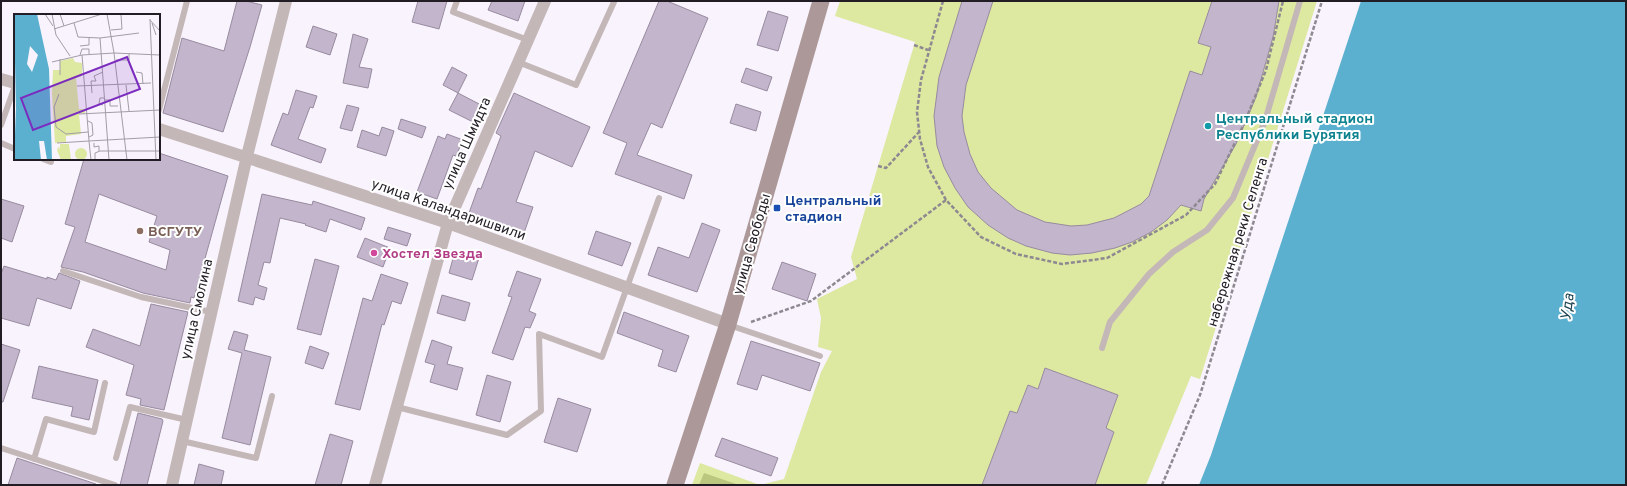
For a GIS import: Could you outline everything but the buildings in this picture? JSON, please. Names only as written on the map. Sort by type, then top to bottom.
[{"type":"main road","name":"улица Свободы","points":[[675,485],[732,326],[821,1]]},
{"type":"street","name":"улица Смолина","points":[[172,485],[247,156],[286,1]]},
{"type":"street","name":"улица Шмидта","points":[[375,485],[448,223],[545,1]]},
{"type":"street","points":[[1,79],[14,85]]},
{"type":"street","name":"улица Каландаришвили","points":[[160,129],[247,156],[448,223],[732,326]]},
{"type":"lane","points":[[160,106],[187,1]]},
{"type":"lane","points":[[457,1],[453,12],[528,40]]},
{"type":"lane","points":[[518,62],[576,85],[614,2],[612,1]]},
{"type":"lane","points":[[1102,348],[1110,322],[1149,274],[1173,252],[1207,230],[1233,198],[1265,121],[1300,1]]},
{"type":"lane","points":[[1,125],[14,88]]},
{"type":"lane","points":[[1,143],[14,149]]},
{"type":"lane","points":[[46,160],[51,162]]},
{"type":"lane","points":[[397,407],[508,435],[541,411],[539,334],[602,357],[659,198]]},
{"type":"lane","points":[[63,271],[141,297],[211,312]]},
{"type":"lane","points":[[732,326],[820,356]]},
{"type":"lane","points":[[34,459],[46,419],[94,432],[105,383]]},
{"type":"lane","points":[[182,441],[256,458],[272,396]]},
{"type":"lane","points":[[116,458],[130,407],[186,420]]},
{"type":"lane","points":[[1,448],[115,485]]},
{"type":"path","points":[[943,1],[928,50],[921,80],[917,112],[919,131],[928,167],[946,200],[981,237],[1016,254],[1062,264],[1107,258],[1186,215],[1215,184],[1244,124],[1266,70],[1283,1]]},
{"type":"path","name":"набережная реки Селенга","points":[[1162,485],[1200,395],[1322,1]]},
{"type":"path","points":[[914,45],[928,50]]},
{"type":"path","points":[[878,166],[886,168],[919,131]]},
{"type":"path","points":[[732,326],[811,301],[946,200]]},
{"type":"green space","points":[[840,1],[1317,1],[1200,379],[1191,376],[1146,485],[760,485],[784,479],[821,372],[832,351],[818,347],[821,318],[817,299],[857,279],[851,257],[915,42],[835,16]]},
{"type":"green space","points":[[700,463],[760,485],[692,485]]},
{"type":"green space","points":[[704,473],[739,485],[699,485]]},
{"type":"water","name":"Уда","points":[[1361,1],[1626,1],[1626,485],[1199,485],[1211,455]]},
{"type":"place","name":"Центральный стадион Республики Бурятия","points":[[1208,126]]},
{"type":"place","name":"Центральный стадион","points":[[777,208]]},
{"type":"place","name":"ВСГУТУ","points":[[140,231]]},
{"type":"place","name":"Хостел Звезда","points":[[374,253]]}]
